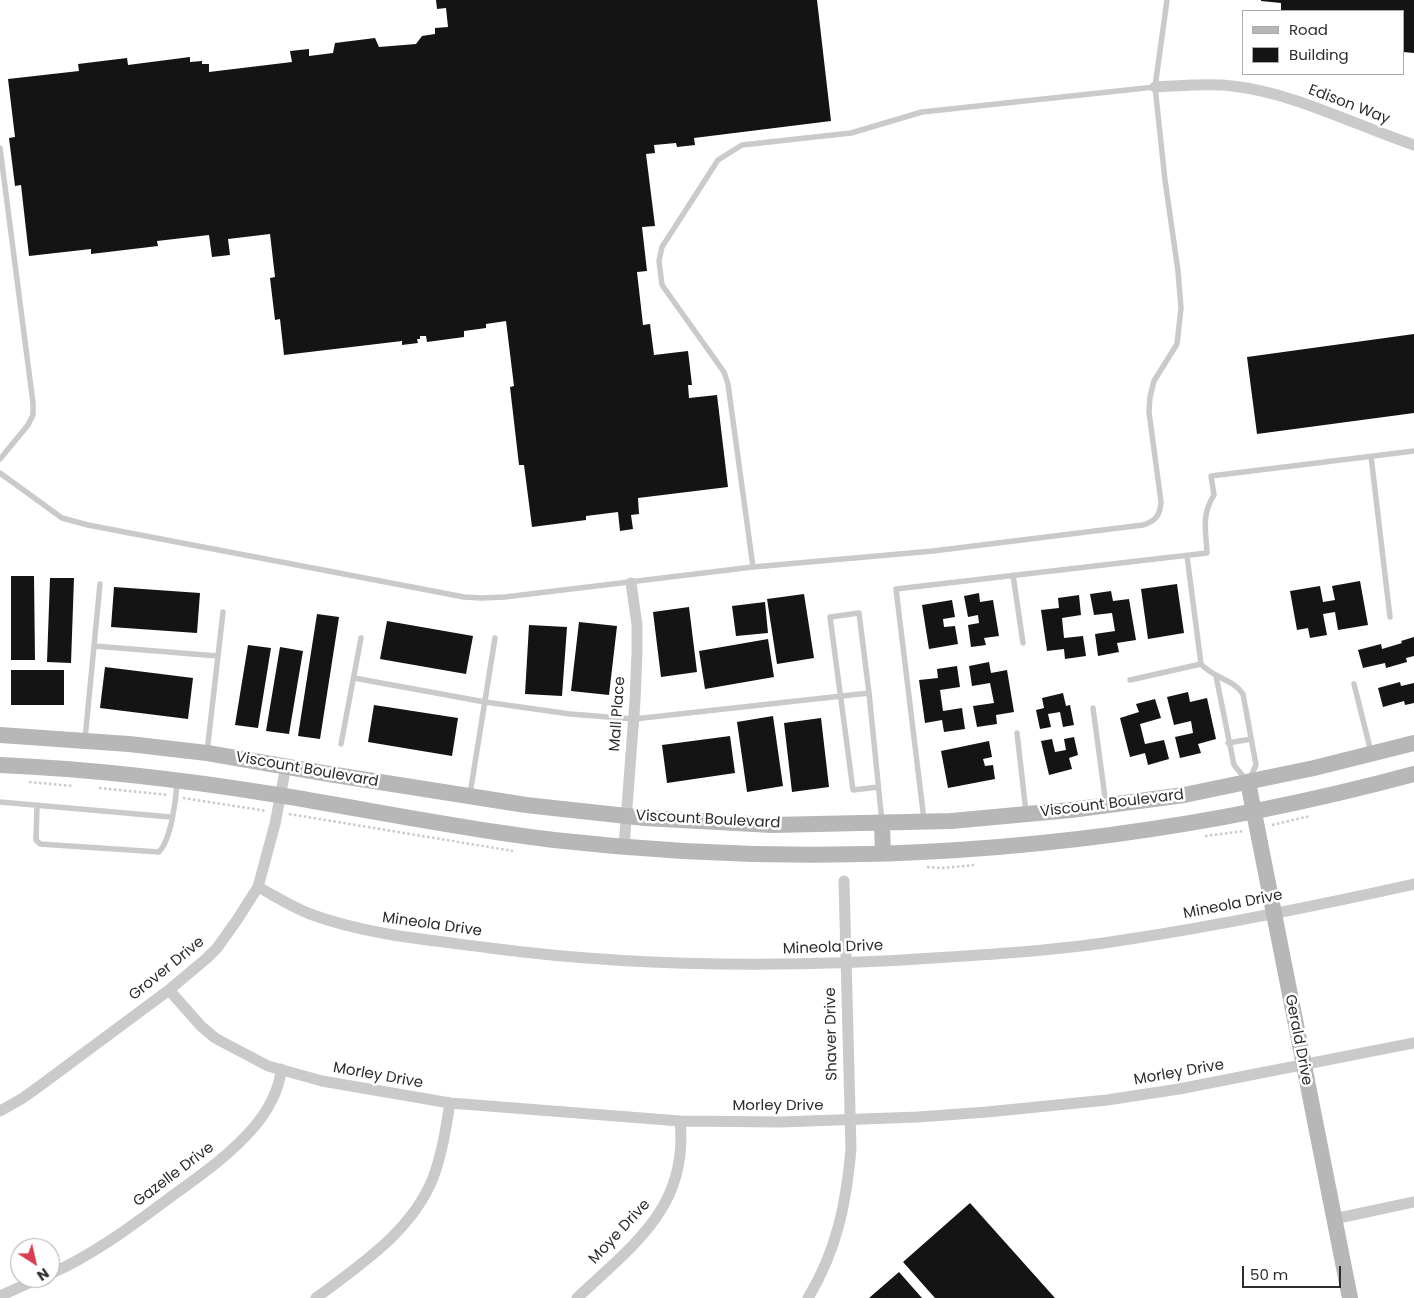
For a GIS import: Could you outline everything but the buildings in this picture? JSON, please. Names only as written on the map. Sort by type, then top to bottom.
[{"type":"main road","name":"Viscount Boulevard","points":[[0,735],[206,752],[526,805],[675,820],[772,825],[924,823],[1027,815],[1106,805],[1184,795],[1314,768],[1414,743]]},
{"type":"main road","name":"Viscount Boulevard","points":[[0,765],[91,771],[177,781],[279,796],[488,832],[624,847],[777,855],[883,854],[983,849],[1076,840],[1204,822],[1360,789],[1414,774]]},
{"type":"main road","name":"Gerald Drive","points":[[1248,782],[1350,1298]]},
{"type":"main road","points":[[882,824],[883,854]]},
{"type":"street","name":"Edison Way","points":[[1155,87],[1230,85],[1267,92],[1304,104],[1379,134],[1414,145]]},
{"type":"street","name":"Mall Place","points":[[624,847],[634,719],[637,626],[631,582]]},
{"type":"street","name":"Grover Drive","points":[[0,1110],[41,1085],[170,990],[217,948],[238,920],[258,886],[275,824],[286,766]]},
{"type":"street","name":"Shaver Drive","points":[[808,1298],[825,1268],[838,1234],[848,1182],[851,1149],[844,881]]},
{"type":"street","name":"Mineola Drive","points":[[258,886],[309,914],[340,924],[410,937],[560,957],[705,964],[772,965],[845,964],[1051,949],[1129,940],[1414,884]]},
{"type":"street","name":"Morley Drive","points":[[170,990],[201,1026],[215,1038],[268,1066],[338,1084],[450,1103],[680,1121],[781,1122],[849,1120],[987,1112],[1107,1100],[1303,1066],[1414,1043]]},
{"type":"street","name":"Gazelle Drive","points":[[60,1269],[85,1257],[119,1236],[209,1169],[236,1146],[255,1126],[267,1109],[276,1090],[281,1069]]},
{"type":"street","points":[[316,1298],[388,1242],[409,1218],[432,1179],[443,1141],[450,1103]]},
{"type":"street","name":"Moye Drive","points":[[577,1298],[636,1242],[661,1212],[668,1200],[677,1171],[680,1121]]},
{"type":"street","points":[[1334,1219],[1414,1202]]},
{"type":"street","points":[[0,1296],[18,1288]]},
{"type":"lane","points":[[0,473],[62,518],[464,597],[481,598],[505,597],[754,567],[933,551],[1152,523],[1160,511],[1161,502],[1149,412],[1150,397],[1154,382],[1177,344],[1181,308],[1155,87],[1167,0]]},
{"type":"lane","points":[[754,567],[728,384],[724,372],[662,286],[659,261],[662,247],[718,160],[742,145],[851,132],[922,112],[1155,87]]},
{"type":"lane","points":[[0,148],[34,404],[33,415],[28,425],[0,459]]},
{"type":"lane","points":[[924,823],[896,589],[1207,553],[1205,516],[1208,504],[1214,495],[1211,476],[1414,451]]},
{"type":"lane","points":[[1371,456],[1390,617]]},
{"type":"lane","points":[[1187,556],[1201,664],[1216,676],[1238,686],[1243,694],[1256,764],[1248,782],[1234,764],[1228,743],[1216,676]]},
{"type":"lane","points":[[1013,575],[1023,643]]},
{"type":"lane","points":[[85,741],[100,584]]},
{"type":"lane","points":[[206,752],[223,612]]},
{"type":"lane","points":[[878,787],[853,790],[830,617],[859,613],[869,693],[882,824]]},
{"type":"lane","points":[[341,744],[361,638]]},
{"type":"lane","points":[[469,797],[495,638]]},
{"type":"lane","points":[[94,646],[218,656]]},
{"type":"lane","points":[[1130,680],[1201,664]]},
{"type":"lane","points":[[354,678],[485,702],[570,714],[634,719],[869,693]]},
{"type":"lane","points":[[1354,684],[1371,754]]},
{"type":"lane","points":[[1093,708],[1106,805]]},
{"type":"lane","points":[[1017,733],[1027,815]]},
{"type":"lane","points":[[1228,743],[1251,739]]},
{"type":"lane","points":[[37,806],[36,840],[40,844],[159,852],[166,845],[171,817],[176,805],[177,781]]},
{"type":"lane","points":[[0,802],[171,817]]}]
